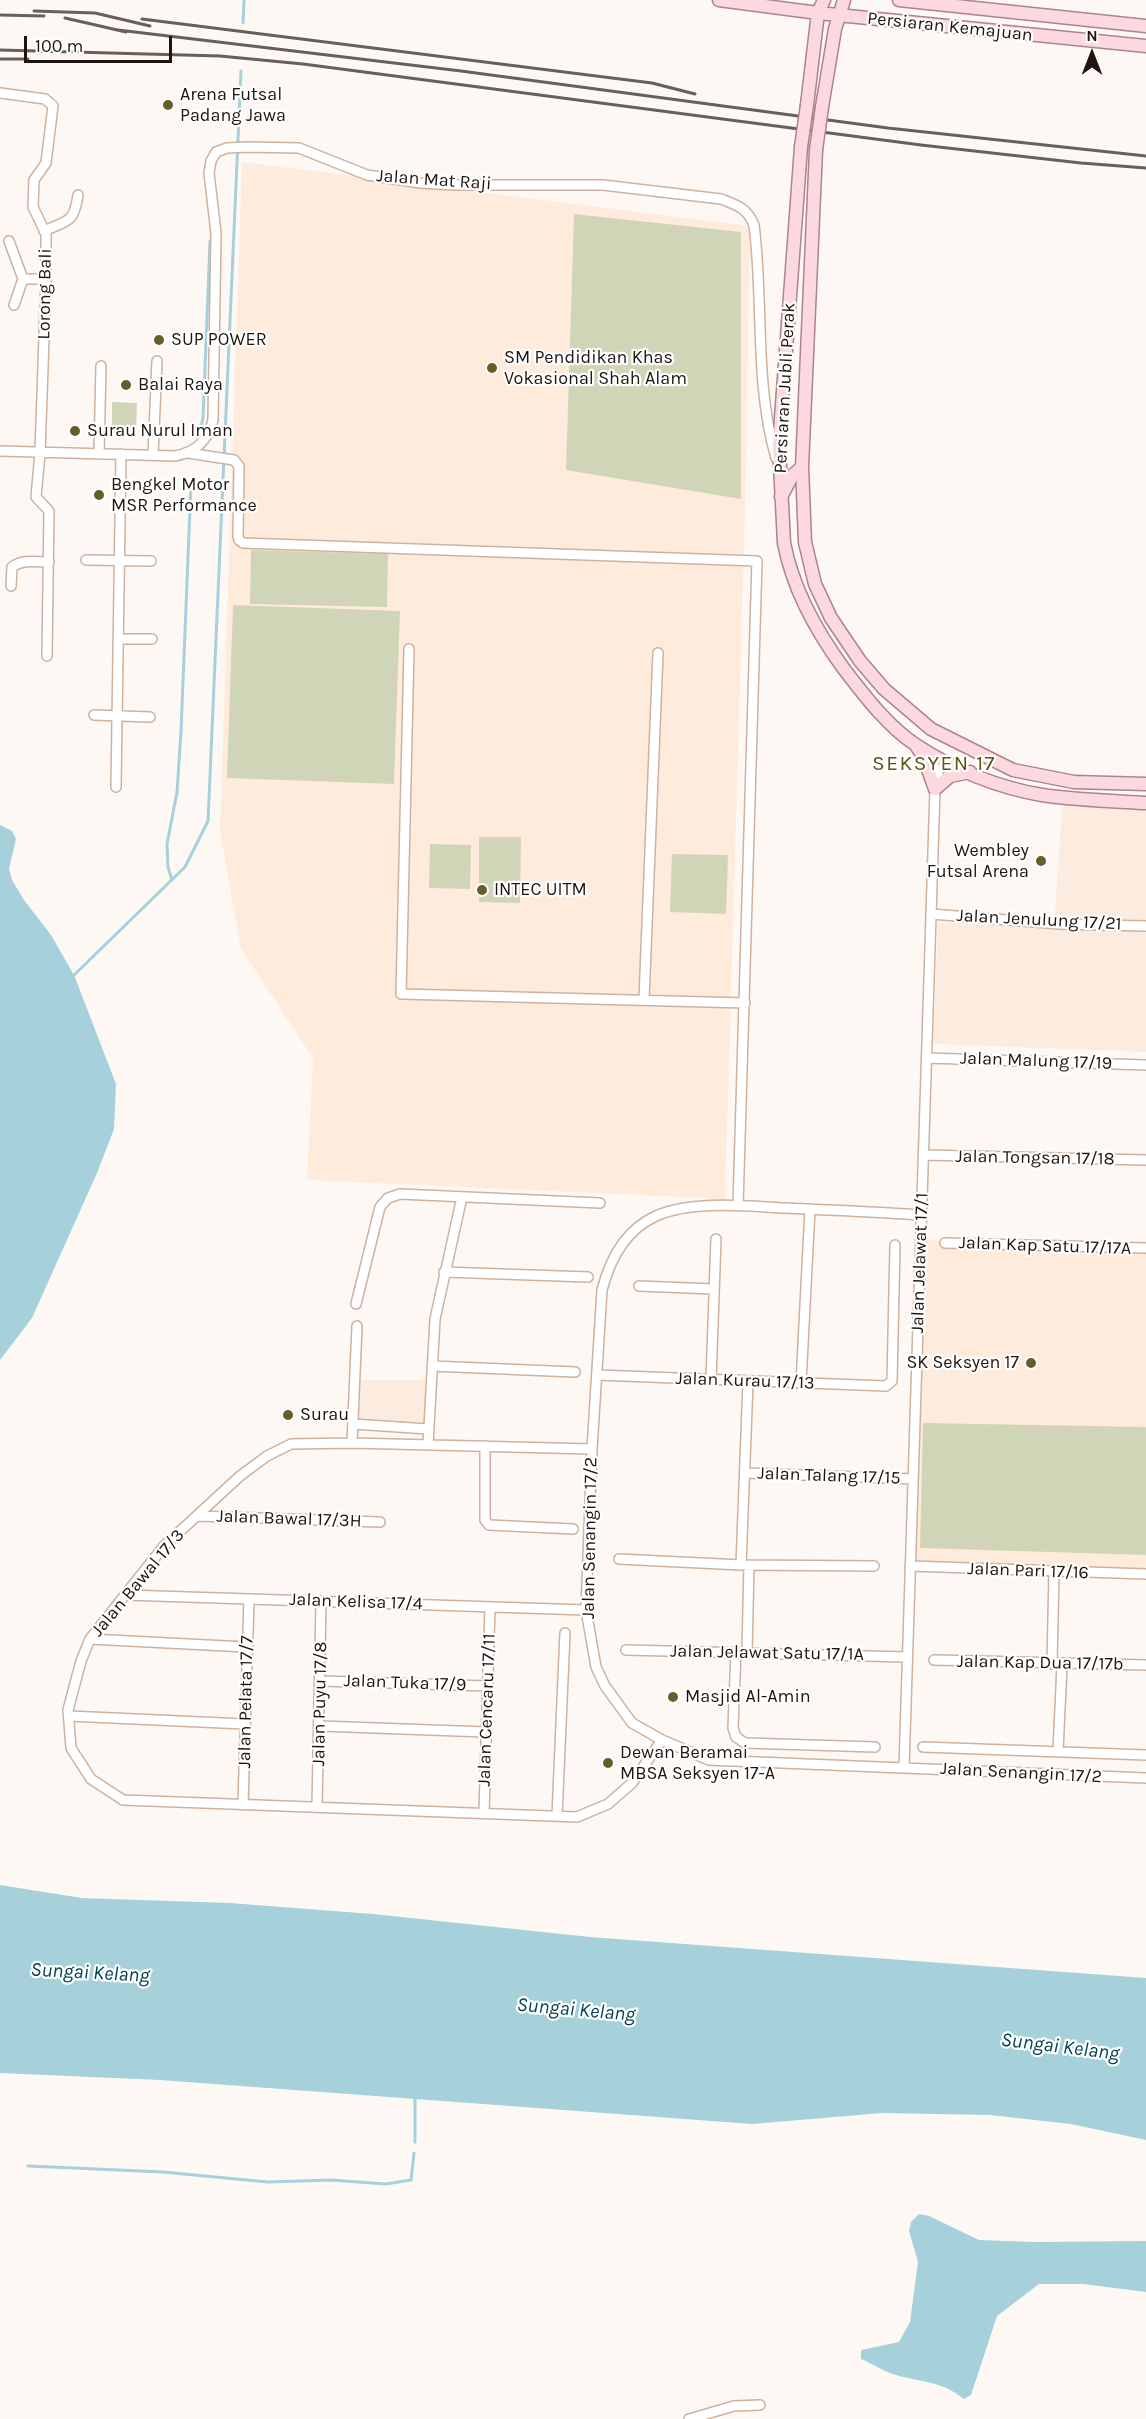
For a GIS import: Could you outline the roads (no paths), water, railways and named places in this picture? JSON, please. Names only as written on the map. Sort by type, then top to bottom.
[{"type":"main road","name":"Persiaran Kemajuan","points":[[719,0],[818,13],[1146,46]]},
{"type":"main road","name":"Persiaran Jubli Perak","points":[[824,0],[818,13],[801,147],[779,445],[787,559],[802,599],[815,627],[858,687],[915,745],[941,759],[1008,787],[1041,795],[1146,803]]},
{"type":"main road","name":"Persiaran Jubli Perak","points":[[844,0],[839,15],[816,150],[802,467],[805,542],[816,584],[831,618],[860,661],[878,682],[914,716],[932,729],[1013,770],[1074,782],[1146,784]]},
{"type":"main road","name":"Persiaran Kemajuan","points":[[899,0],[1146,26]]},
{"type":"main road","points":[[781,498],[792,476],[802,467]]},
{"type":"main road","points":[[932,729],[938,740],[941,759]]},
{"type":"main road","points":[[915,745],[923,756],[935,789],[950,776],[971,772]]},
{"type":"street","name":"Lorong Bali","points":[[0,93],[45,99],[53,106],[46,164],[34,180],[33,207],[44,231],[46,279],[40,453],[36,497],[49,511],[47,656]]},
{"type":"street","name":"Jalan Mat Raji","points":[[188,453],[205,440],[213,420],[216,233],[210,173],[211,160],[216,152],[227,148],[299,148],[367,175],[420,183],[603,185],[721,199],[738,205],[749,213],[754,225],[762,348],[761,384],[780,471]]},
{"type":"street","points":[[44,231],[76,214],[78,195]]},
{"type":"street","points":[[9,241],[23,279],[14,305]]},
{"type":"street","points":[[23,279],[46,279]]},
{"type":"street","points":[[153,455],[157,361]]},
{"type":"street","points":[[99,454],[101,366]]},
{"type":"street","points":[[761,384],[775,396],[783,393]]},
{"type":"street","points":[[0,452],[153,455],[188,453],[234,460],[239,466],[238,540],[243,543],[757,561],[738,1206]]},
{"type":"street","points":[[116,787],[121,454]]},
{"type":"street","points":[[86,560],[151,561]]},
{"type":"street","points":[[11,586],[12,567],[15,564],[28,561],[49,562]]},
{"type":"street","points":[[119,639],[152,639]]},
{"type":"street","points":[[409,649],[401,994],[745,1003]]},
{"type":"street","points":[[644,999],[658,653]]},
{"type":"street","points":[[94,715],[150,717]]},
{"type":"street","name":"Jalan Jelawat 17/1","points":[[904,1768],[935,789],[941,759]]},
{"type":"street","name":"Jalan Jenulung 17/21","points":[[932,914],[1060,924],[1146,926]]},
{"type":"street","name":"Jalan Malung 17/19","points":[[927,1058],[1146,1065]]},
{"type":"street","name":"Jalan Tongsan 17/18","points":[[924,1155],[1146,1160]]},
{"type":"street","points":[[356,1304],[380,1208],[388,1198],[400,1194],[600,1203]]},
{"type":"street","points":[[428,1445],[435,1319],[462,1197]]},
{"type":"street","name":"Jalan Senangin 17/2","points":[[922,1215],[705,1205],[657,1215],[637,1228],[619,1247],[608,1266],[602,1290],[592,1449],[586,1610],[596,1667],[605,1686],[632,1723],[662,1740],[709,1760],[1146,1779]]},
{"type":"street","points":[[801,1383],[810,1209]]},
{"type":"street","points":[[711,1380],[716,1239]]},
{"type":"street","name":"Jalan Kap Satu 17/17A","points":[[945,1243],[1146,1248]]},
{"type":"street","name":"Jalan Kurau 17/13","points":[[597,1375],[886,1386],[892,1381],[895,1245]]},
{"type":"street","points":[[444,1272],[588,1277]]},
{"type":"street","points":[[639,1286],[714,1289]]},
{"type":"street","points":[[352,1443],[357,1326]]},
{"type":"street","points":[[432,1366],[575,1372]]},
{"type":"street","points":[[747,1652],[745,1565],[748,1382]]},
{"type":"street","points":[[353,1424],[428,1429]]},
{"type":"street","name":"Jalan Bawal 17/3","points":[[592,1449],[352,1443],[291,1444],[267,1456],[240,1476],[164,1546],[90,1639],[81,1661],[68,1710],[71,1748],[91,1779],[123,1800],[577,1817],[608,1804],[632,1783],[662,1740]]},
{"type":"street","points":[[485,1446],[485,1520],[489,1525],[573,1529]]},
{"type":"street","name":"Jalan Talang 17/15","points":[[746,1473],[913,1479]]},
{"type":"street","name":"Jalan Bawal 17/3H","points":[[197,1516],[380,1522]]},
{"type":"street","points":[[619,1559],[745,1565],[874,1566]]},
{"type":"street","name":"Jalan Pari 17/16","points":[[910,1566],[1146,1574]]},
{"type":"street","points":[[1054,1572],[1058,1752]]},
{"type":"street","name":"Jalan Kelisa 17/4","points":[[126,1594],[586,1610]]},
{"type":"street","name":"Jalan Pelata 17/7","points":[[243,1805],[249,1599]]},
{"type":"street","name":"Jalan Puyu 17/8","points":[[317,1807],[321,1601]]},
{"type":"street","name":"Jalan Cencaru 17/11","points":[[484,1813],[490,1606]]},
{"type":"street","points":[[557,1816],[565,1633]]},
{"type":"street","points":[[90,1639],[246,1647]]},
{"type":"street","name":"Jalan Jelawat Satu 17/1A","points":[[626,1650],[907,1657]]},
{"type":"street","points":[[736,1652],[733,1728],[736,1737],[745,1743],[875,1747]]},
{"type":"street","name":"Jalan Kap Dua 17/17b","points":[[934,1660],[1057,1665],[1146,1665]]},
{"type":"street","name":"Jalan Tuka 17/9","points":[[321,1681],[488,1686]]},
{"type":"street","points":[[69,1716],[245,1724]]},
{"type":"street","points":[[320,1726],[486,1732]]},
{"type":"street","points":[[923,1747],[1146,1755]]},
{"type":"street","points":[[689,2419],[734,2406],[760,2405]]},
{"type":"water","points":[[0,825],[12,831],[16,839],[9,869],[12,880],[51,935],[74,975],[116,1084],[114,1129],[97,1173],[32,1318],[0,1360]]},
{"type":"water","name":"Sungai Kelang","points":[[0,1885],[82,1898],[230,1903],[373,1914],[590,1937],[1146,1978],[1146,2140],[1071,2124],[990,2115],[882,2113],[752,2124],[160,2080],[0,2073]]},
{"type":"water","points":[[919,2214],[929,2216],[979,2240],[1146,2241],[1146,2292],[1083,2284],[1039,2284],[997,2316],[971,2395],[964,2399],[947,2388],[892,2374],[861,2359],[861,2350],[899,2342],[910,2322],[918,2262],[909,2231],[911,2222]]},
{"type":"waterway","points":[[243,23],[244,0]]},
{"type":"waterway","points":[[71,978],[185,867],[208,821],[241,71]]},
{"type":"waterway","points":[[192,435],[201,427],[203,418],[210,241]]},
{"type":"waterway","points":[[172,880],[168,867],[167,844],[177,792],[191,483]]},
{"type":"waterway","points":[[415,2096],[415,2142]]},
{"type":"waterway","points":[[28,2166],[163,2172],[268,2182],[331,2180],[386,2184],[411,2180],[414,2153]]},
{"type":"railway","points":[[34,11],[95,13],[150,26]]},
{"type":"railway","points":[[0,15],[44,16]]},
{"type":"railway","points":[[65,18],[126,32]]},
{"type":"railway","points":[[142,19],[652,83],[695,94]]},
{"type":"railway","points":[[118,30],[461,71],[888,128],[1146,156]]},
{"type":"railway","points":[[0,50],[220,56],[303,64],[921,145],[1146,168]]},
{"type":"railway","points":[[0,59],[28,59]]},
{"type":"place","name":"Arena Futsal Padang Jawa","points":[[168,105]]},
{"type":"place","name":"SUP POWER","points":[[159,340]]},
{"type":"place","name":"SM Pendidikan Khas Vokasional Shah Alam","points":[[492,368]]},
{"type":"place","name":"Balai Raya","points":[[126,385]]},
{"type":"place","name":"Surau Nurul Iman","points":[[75,431]]},
{"type":"place","name":"Bengkel Motor MSR Performance","points":[[99,495]]},
{"type":"place","name":"Wembley Futsal Arena","points":[[1041,861]]},
{"type":"place","name":"INTEC UITM","points":[[482,890]]},
{"type":"place","name":"SK Seksyen 17","points":[[1031,1363]]},
{"type":"place","name":"Surau","points":[[288,1415]]},
{"type":"place","name":"Masjid Al-Amin","points":[[673,1697]]},
{"type":"place","name":"Dewan Beramai MBSA Seksyen 17-A","points":[[608,1763]]},
{"type":"district","name":"SEKSYEN 17","points":[[934,764]]}]
